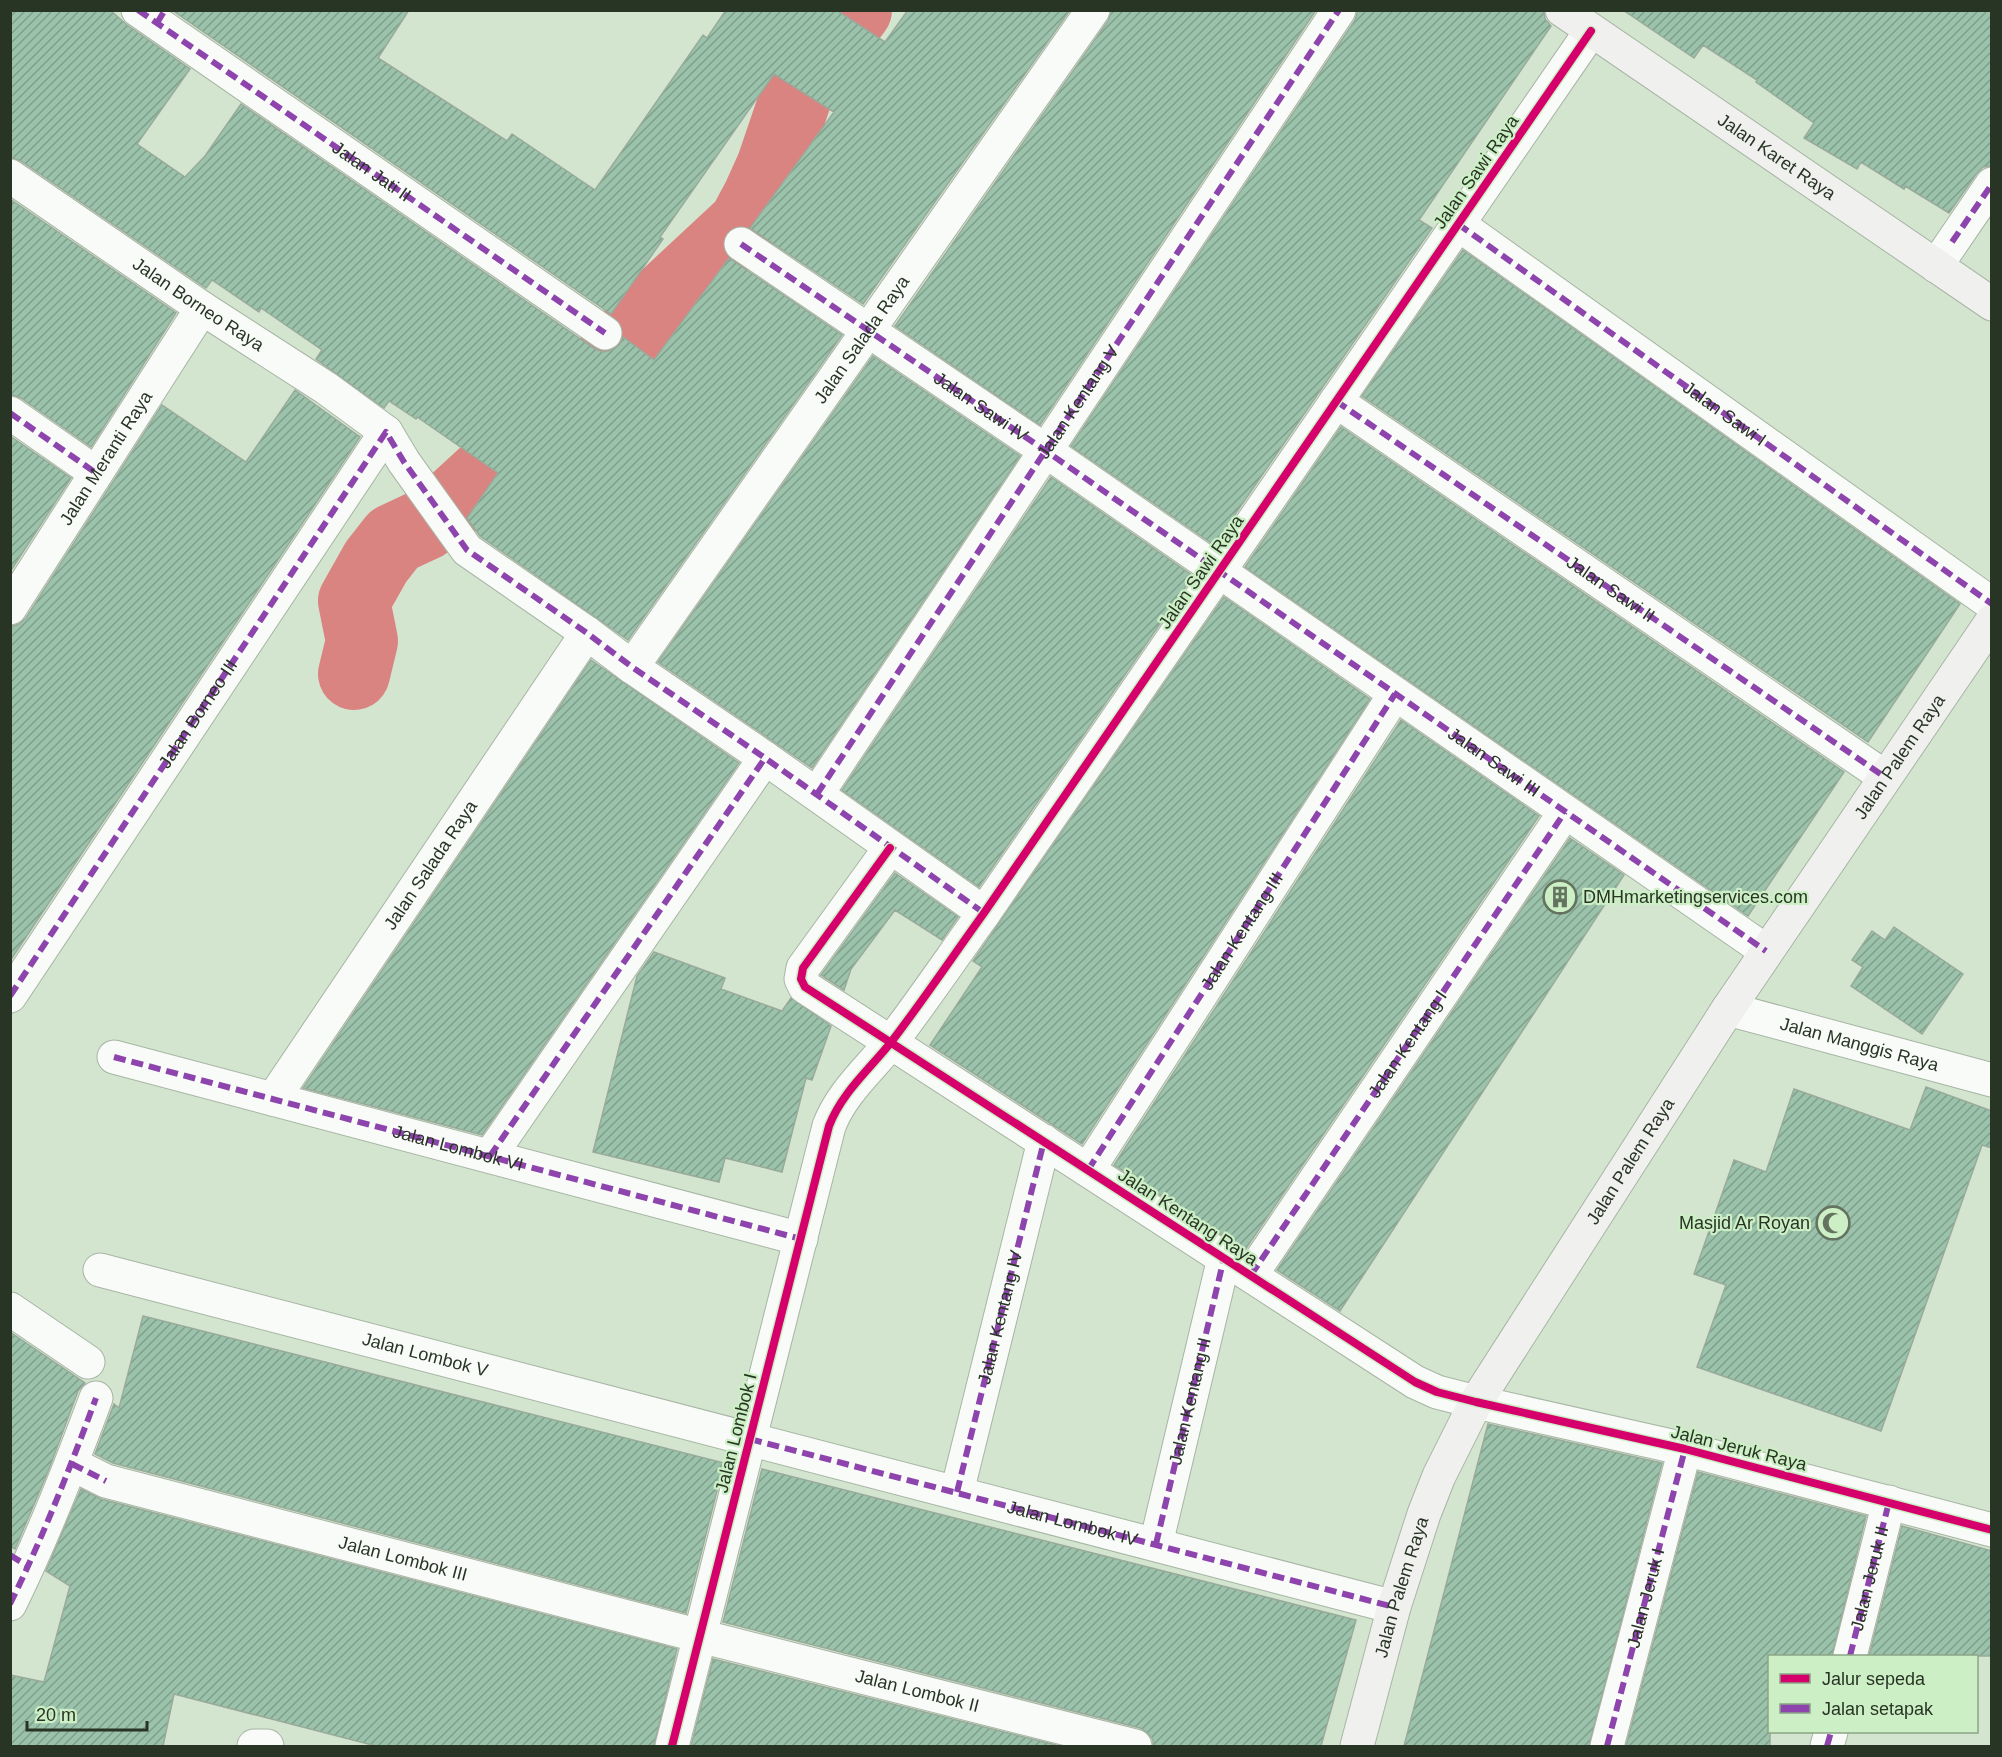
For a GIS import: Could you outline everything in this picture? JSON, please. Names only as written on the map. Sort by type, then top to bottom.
[{"type":"street","name":"Jalan Salada Raya","points":[[632,667],[1092,10]]},
{"type":"street","name":"Jalan Kentang V","points":[[817,794],[1339,10]]},
{"type":"street","name":"Jalan Karet Raya","points":[[1562,10],[1992,304]]},
{"type":"street","name":"Jalan Jati II","points":[[153,15],[605,333]]},
{"type":"street","name":"Jalan Sawi Raya","points":[[830,1126],[842,1099],[891,1042],[984,913],[1591,31]]},
{"type":"street","name":"Jalan Borneo Raya","points":[[10,177],[202,308],[326,388],[386,432]]},
{"type":"street","points":[[1936,266],[1992,184]]},
{"type":"street","name":"Jalan Sawi I","points":[[1458,224],[1992,604]]},
{"type":"street","name":"Jalan Sawi IV","points":[[741,244],[1220,572]]},
{"type":"street","name":"Jalan Meranti Raya","points":[[10,608],[202,308]]},
{"type":"street","name":"Jalan Sawi II","points":[[1336,401],[1885,777]]},
{"type":"street","points":[[10,413],[96,474]]},
{"type":"street","points":[[386,432],[404,462],[466,550],[984,913]]},
{"type":"street","name":"Jalan Borneo III","points":[[10,996],[386,432]]},
{"type":"street","name":"Jalan Sawi III","points":[[1220,572],[1766,951]]},
{"type":"street","name":"Jalan Palem Raya","points":[[1358,1746],[1394,1606],[1424,1514],[1438,1476],[1476,1402],[1728,1008],[1992,621]]},
{"type":"street","name":"Jalan Salada Raya","points":[[273,1099],[587,633]]},
{"type":"street","name":"Jalan Kentang III","points":[[1088,1170],[1395,694]]},
{"type":"street","points":[[490,1156],[765,758]]},
{"type":"street","name":"Jalan Kentang I","points":[[1237,1267],[1565,812]]},
{"type":"street","name":"Jalan Kentang Raya","points":[[891,848],[803,968],[801,979],[805,987],[1415,1382],[1437,1392],[1476,1402]]},
{"type":"street","name":"Jalan Manggis Raya","points":[[1728,1008],[1992,1080]]},
{"type":"street","name":"Jalan Lombok VI","points":[[114,1057],[801,1239]]},
{"type":"street","name":"Jalan Lombok I","points":[[672,1746],[830,1126]]},
{"type":"street","name":"Jalan Kentang IV","points":[[957,1492],[1044,1141]]},
{"type":"street","name":"Jalan Kentang II","points":[[1156,1544],[1237,1267]]},
{"type":"street","name":"Jalan Lombok V","points":[[100,1270],[750,1439]]},
{"type":"street","points":[[10,1309],[88,1362]]},
{"type":"street","points":[[10,1604],[20,1561],[87,1472],[96,1398]]},
{"type":"street","name":"Jalan Jeruk Raya","points":[[1476,1402],[1685,1449],[1992,1530]]},
{"type":"street","name":"Jalan Lombok IV","points":[[750,1439],[1394,1606]]},
{"type":"street","name":"Jalan Jeruk I","points":[[1607,1746],[1685,1449]]},
{"type":"street","name":"Jalan Lombok III","points":[[87,1472],[700,1636]]},
{"type":"street","name":"Jalan Jeruk II","points":[[1850,1655],[1889,1502]]},
{"type":"street","name":"Jalan Lombok II","points":[[700,1636],[1135,1746]]},
{"type":"street","points":[[254,1746],[267,1746]]},
{"type":"building","points":[[10,10],[110,10],[127,25],[190,69],[137,144],[185,177],[205,156],[241,104],[595,349],[603,352],[612,350],[620,344],[623,337],[654,360],[729,258],[842,335],[628,640],[480,536],[467,518],[498,473],[417,417],[416,419],[389,401],[384,408],[316,359],[322,350],[261,308],[259,312],[212,280],[206,288],[21,161],[10,157]]},
{"type":"building","points":[[172,10],[409,10],[378,58],[507,141],[512,134],[595,190],[703,35],[707,38],[726,10],[836,10],[885,42],[908,10],[1070,10],[863,304],[750,228],[834,112],[774,74],[660,237],[663,239],[611,314]]},
{"type":"building","points":[[1112,10],[1316,10],[1040,425],[895,326],[1108,21]]},
{"type":"building","points":[[1358,10],[1544,10],[1545,19],[1551,26],[1419,220],[1432,228],[1214,545],[1071,446],[1355,20]]},
{"type":"building","points":[[1623,10],[1992,10],[1992,166],[1983,167],[1977,173],[1949,213],[1861,162],[1857,169],[1804,138],[1814,123],[1756,82],[1757,80],[1703,45],[1694,58]]},
{"type":"building","points":[[10,199],[176,313],[91,447],[21,398],[10,394]]},
{"type":"building","points":[[1463,250],[1960,604],[1868,742],[1362,396]]},
{"type":"building","points":[[873,356],[1020,456],[812,768],[658,662]]},
{"type":"building","points":[[295,390],[360,437],[10,961],[10,627],[26,618],[162,405],[246,462]]},
{"type":"building","points":[[1341,427],[1844,772],[1748,916],[1245,567]]},
{"type":"building","points":[[10,436],[71,478],[10,572]]},
{"type":"building","points":[[1051,477],[1193,576],[979,887],[842,790]]},
{"type":"building","points":[[1224,597],[1370,699],[1082,1144],[930,1045],[982,967],[973,961]]},
{"type":"building","points":[[591,660],[739,763],[482,1135],[303,1088]]},
{"type":"building","points":[[1401,720],[1539,816],[1245,1250],[1114,1165]]},
{"type":"building","points":[[1570,838],[1624,875],[1340,1311],[1277,1270]]},
{"type":"building","points":[[895,873],[958,917],[942,940],[895,910],[851,969],[844,990],[821,975]]},
{"type":"building","points":[[1894,927],[1963,974],[1922,1034],[1851,986],[1863,967],[1852,960],[1872,931],[1885,940]]},
{"type":"building","points":[[654,952],[725,978],[721,989],[782,1011],[791,998],[831,1026],[812,1080],[806,1078],[782,1172],[725,1158],[719,1182],[593,1152],[637,976]]},
{"type":"building","name":"Masjid Ar Royan","points":[[1926,1087],[1992,1111],[1992,1148],[1982,1145],[1881,1431],[1697,1367],[1726,1285],[1694,1274],[1734,1160],[1766,1172],[1794,1089],[1910,1130]]},
{"type":"building","points":[[143,1316],[724,1463],[686,1613],[113,1463],[95,1454],[114,1404],[119,1408]]},
{"type":"building","points":[[10,1332],[85,1383],[78,1391],[49,1469],[15,1549],[10,1546]]},
{"type":"building","points":[[1488,1424],[1662,1463],[1589,1746],[1404,1746]]},
{"type":"building","points":[[762,1469],[1356,1620],[1321,1746],[1153,1746],[1153,1740],[1148,1733],[1140,1728],[723,1622]]},
{"type":"building","points":[[1698,1472],[1866,1516],[1832,1655],[1768,1655],[1770,1746],[1626,1746]]},
{"type":"building","points":[[81,1489],[101,1499],[677,1649],[654,1746],[376,1746],[174,1694],[163,1746],[10,1746],[10,1675],[44,1682],[70,1586],[46,1571]]},
{"type":"building","points":[[1902,1526],[1992,1551],[1992,1656],[1869,1655]]},
{"type":"building","points":[[713,1659],[1060,1746],[691,1746]]},
{"type":"waterway","points":[[354,674],[362,641],[354,601],[376,562],[394,539],[424,525],[453,503],[577,397],[656,306],[744,224],[772,167],[801,82],[856,10]]},
{"type":"marked path","points":[[138,10],[605,333]]},
{"type":"marked path","points":[[157,23],[165,10]]},
{"type":"marked path","points":[[817,794],[1339,10]]},
{"type":"marked path","points":[[1952,242],[1992,184]]},
{"type":"marked path","points":[[1458,224],[1992,604]]},
{"type":"marked path","points":[[741,244],[1046,451],[1766,951]]},
{"type":"marked path","points":[[1336,401],[1885,777]]},
{"type":"marked path","points":[[10,413],[96,473]]},
{"type":"marked path","points":[[10,996],[386,432],[404,462],[467,550],[984,913]]},
{"type":"marked path","points":[[1088,1170],[1395,694]]},
{"type":"marked path","points":[[490,1156],[765,758]]},
{"type":"marked path","points":[[1251,1275],[1565,812]]},
{"type":"marked path","points":[[114,1057],[801,1239]]},
{"type":"marked path","points":[[957,1492],[1044,1141]]},
{"type":"marked path","points":[[1156,1544],[1224,1258]]},
{"type":"marked path","points":[[10,1604],[56,1502],[96,1398]]},
{"type":"marked path","points":[[750,1439],[1394,1607]]},
{"type":"marked path","points":[[1607,1746],[1685,1449]]},
{"type":"marked path","points":[[72,1464],[106,1481]]},
{"type":"marked path","points":[[1850,1655],[1889,1502]]},
{"type":"marked path","points":[[10,1555],[29,1567]]},
{"type":"marked path","points":[[1827,1746],[1831,1733]]},
{"type":"cycle path","points":[[672,1746],[829,1126],[841,1102],[904,1025],[984,913],[1591,31]]},
{"type":"cycle path","points":[[890,848],[803,968],[801,979],[805,987],[1415,1382],[1437,1392],[1685,1449],[1992,1530]]},
{"type":"place","name":"DMHmarketingservices.com","points":[[1560,897]]},
{"type":"place","name":"Masjid Ar Royan","points":[[1833,1223]]}]
